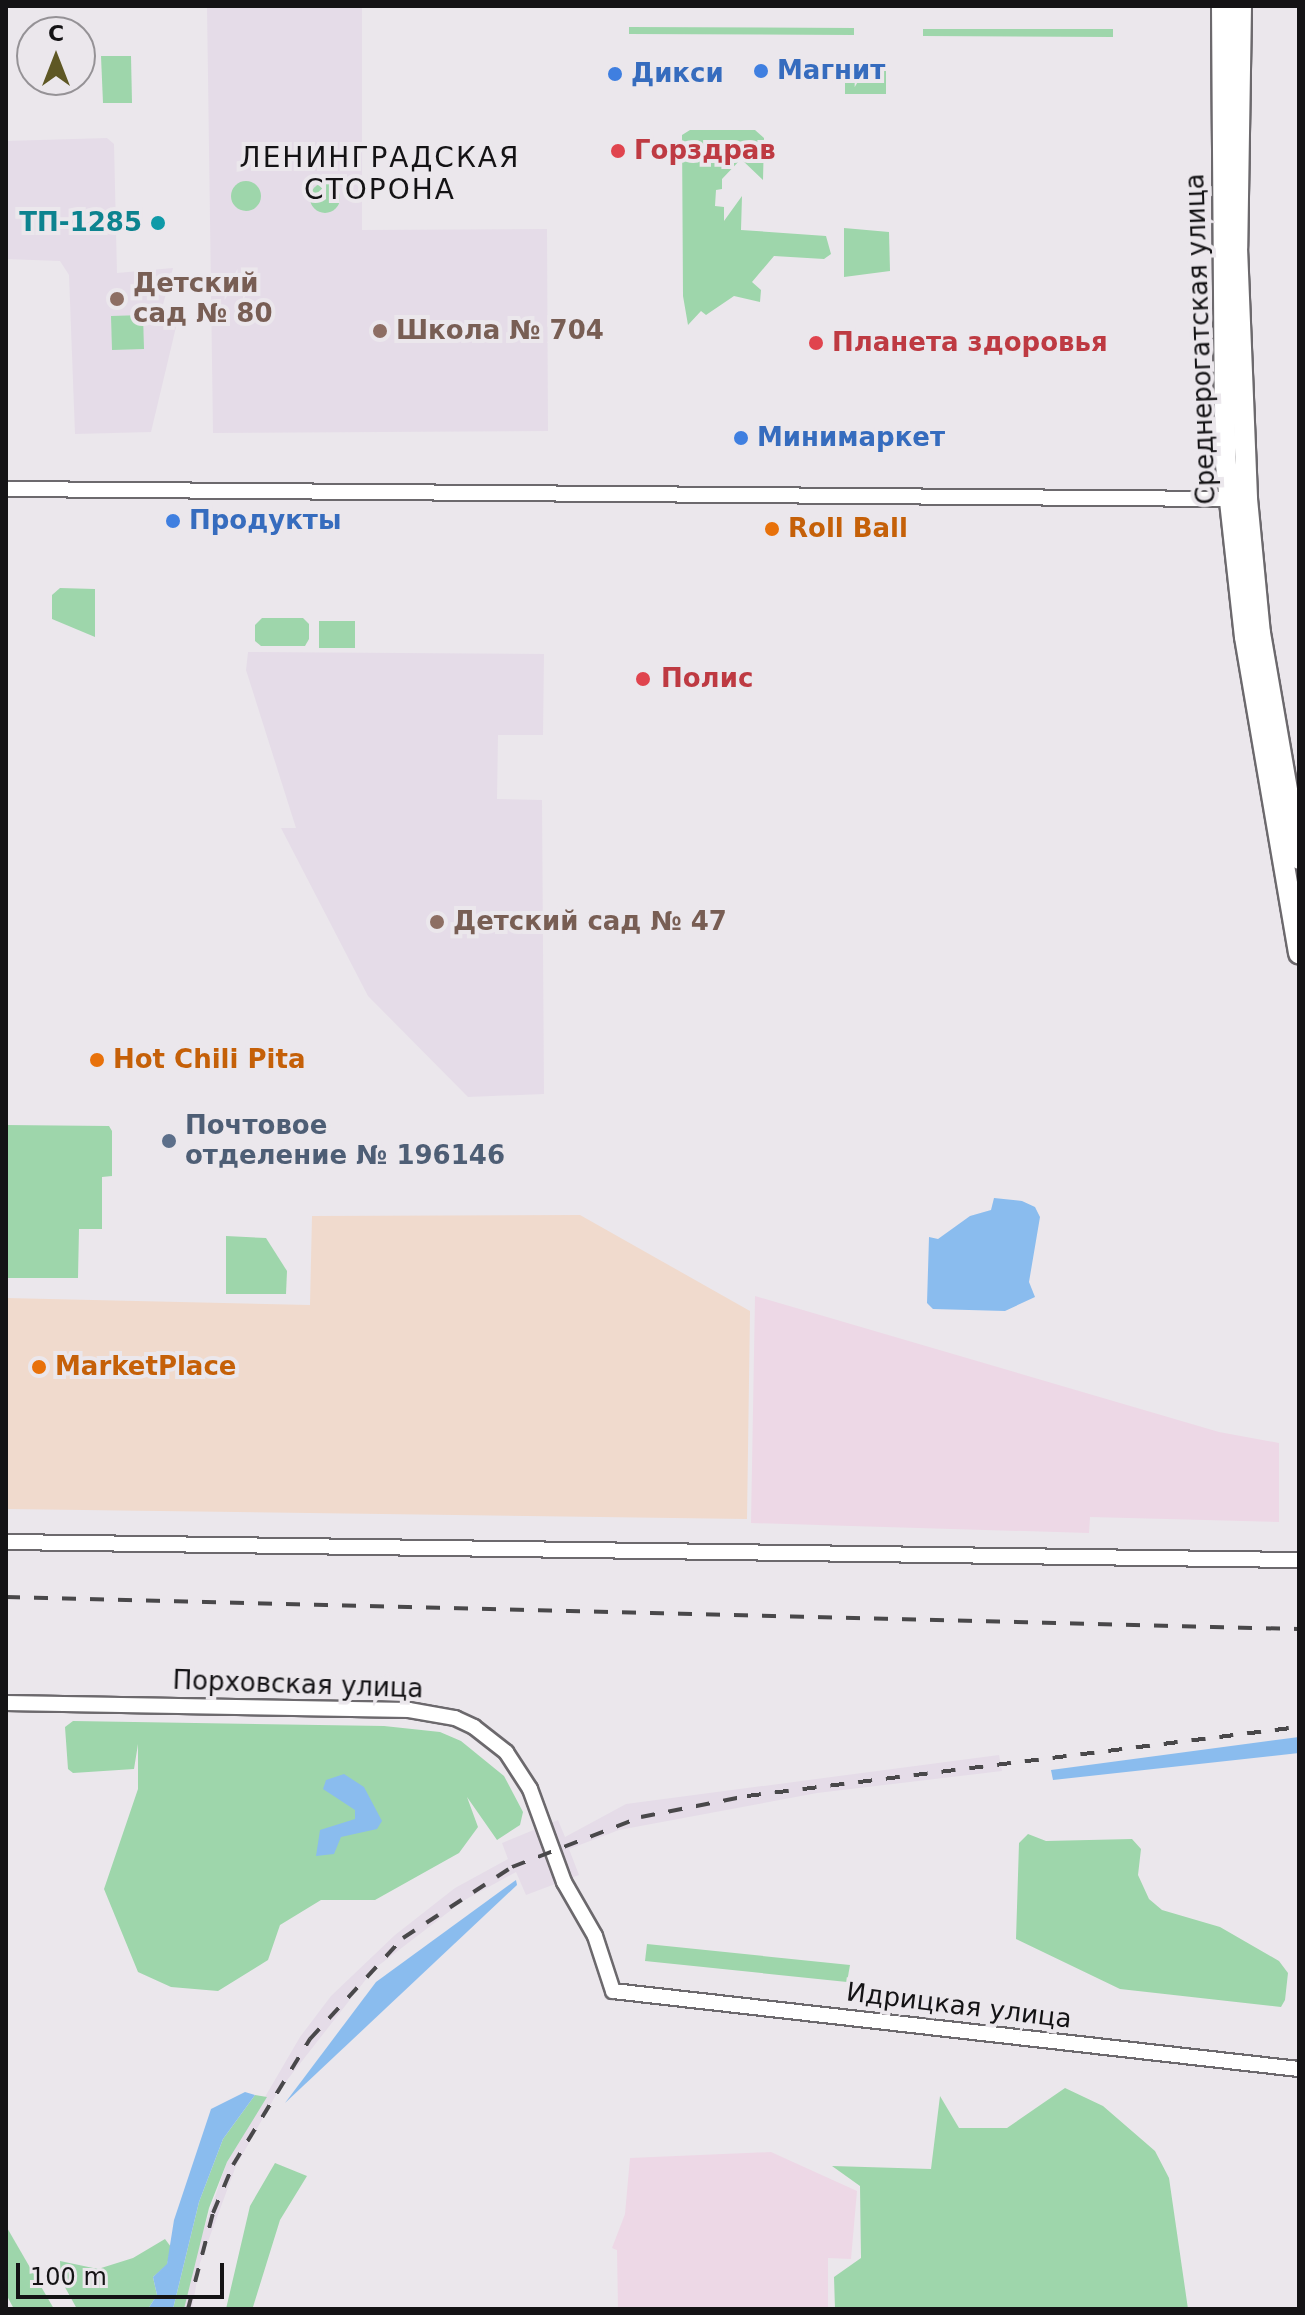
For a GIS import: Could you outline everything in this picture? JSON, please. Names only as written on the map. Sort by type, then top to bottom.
[{"type":"street","name":"Среднерогатская улица","points":[[1222,6],[1225,443],[1245,637],[1299,953]]},
{"type":"street","name":"Среднерогатская улица","points":[[1241,6],[1237,248],[1247,499],[1260,633],[1299,859]]},
{"type":"street","points":[[6,489],[1230,499]]},
{"type":"street","points":[[6,1542],[1299,1560]]},
{"type":"street","name":"Порховская улица","points":[[6,1703],[409,1710],[455,1718],[474,1727],[506,1752],[530,1789],[564,1882],[595,1936],[613,1991]]},
{"type":"street","name":"Идрицкая улица","points":[[613,1991],[1299,2069]]},
{"type":"shaded area","name":"Школа № 704","points":[[207,6],[362,6],[362,230],[547,229],[548,431],[213,433]]},
{"type":"shaded area","name":"Детский сад № 80","points":[[107,138],[114,144],[117,273],[173,268],[158,323],[176,327],[151,432],[75,434],[69,275],[60,261],[6,259],[6,141]]},
{"type":"shaded area","points":[[248,652],[544,654],[543,735],[498,735],[497,799],[542,800],[544,1094],[468,1097],[368,996],[281,828],[296,828],[246,670]]},
{"type":"shaded area","points":[[580,1215],[750,1311],[747,1519],[6,1509],[6,1298],[310,1305],[312,1216]]},
{"type":"shaded area","points":[[755,1296],[1219,1432],[1279,1443],[1279,1522],[1090,1517],[1089,1533],[751,1523]]},
{"type":"shaded area","points":[[999,1755],[1002,1771],[817,1793],[619,1830],[569,1849],[579,1875],[526,1895],[516,1872],[463,1901],[374,1969],[277,2093],[236,2166],[200,2263],[192,2309],[184,2309],[192,2263],[227,2162],[300,2037],[331,1996],[395,1935],[455,1888],[508,1859],[502,1843],[558,1820],[565,1837],[626,1804]]},
{"type":"shaded area","points":[[771,2152],[857,2191],[851,2259],[828,2258],[828,2309],[618,2309],[617,2250],[612,2248],[625,2214],[630,2158]]},
{"type":"green space","points":[[629,27],[854,28],[854,35],[629,34]]},
{"type":"green space","points":[[923,29],[1113,29],[1113,37],[923,36]]},
{"type":"green space","points":[[101,56],[131,56],[132,103],[103,103]]},
{"type":"green space","points":[[845,60],[880,60],[886,66],[886,94],[845,94]]},
{"type":"green space","points":[[690,130],[755,130],[764,138],[763,180],[741,159],[722,179],[722,189],[716,190],[715,206],[724,207],[724,221],[742,196],[741,230],[826,236],[831,254],[824,259],[774,256],[752,282],[761,290],[760,302],[734,296],[706,315],[701,311],[688,325],[683,296],[682,135]]},
{"type":"green space","points":[[246,181],[257,185],[261,196],[257,207],[246,211],[235,207],[231,196],[235,185]]},
{"type":"green space","points":[[325,183],[336,187],[340,198],[336,209],[325,213],[314,209],[310,198],[314,187]]},
{"type":"green space","points":[[844,228],[889,232],[890,271],[844,277]]},
{"type":"green space","points":[[143,315],[144,349],[112,350],[111,316]]},
{"type":"green space","points":[[60,588],[95,589],[95,637],[52,619],[52,595]]},
{"type":"green space","points":[[262,618],[303,618],[309,624],[309,639],[305,646],[261,646],[255,641],[255,625]]},
{"type":"green space","points":[[319,621],[355,621],[355,648],[319,648]]},
{"type":"green space","points":[[6,1125],[109,1126],[112,1131],[112,1176],[102,1177],[102,1229],[79,1229],[78,1278],[6,1278]]},
{"type":"green space","points":[[226,1236],[266,1238],[287,1271],[286,1294],[226,1294]]},
{"type":"green space","points":[[73,1721],[384,1726],[440,1732],[461,1741],[504,1776],[523,1812],[520,1825],[497,1840],[467,1797],[478,1827],[459,1853],[375,1900],[321,1900],[280,1925],[268,1960],[218,1991],[171,1987],[138,1972],[104,1889],[138,1789],[138,1744],[134,1769],[73,1773],[68,1769],[65,1727]]},
{"type":"green space","points":[[1028,1834],[1046,1841],[1132,1839],[1141,1849],[1138,1875],[1149,1899],[1162,1910],[1220,1927],[1279,1961],[1288,1973],[1285,2000],[1281,2007],[1120,1989],[1016,1939],[1019,1843]]},
{"type":"green space","points":[[647,1944],[850,1965],[847,1982],[645,1961]]},
{"type":"green space","points":[[1065,2088],[1103,2106],[1155,2151],[1169,2178],[1188,2309],[835,2309],[834,2277],[861,2258],[860,2186],[832,2166],[931,2169],[940,2096],[959,2128],[1007,2128]]},
{"type":"green space","points":[[255,2095],[267,2097],[227,2162],[209,2208],[184,2309],[173,2309],[199,2202],[223,2139]]},
{"type":"green space","points":[[275,2163],[307,2176],[280,2220],[253,2307],[226,2309],[250,2206]]},
{"type":"green space","points":[[6,2226],[54,2309],[14,2309],[6,2294]]},
{"type":"green space","points":[[165,2239],[171,2247],[167,2265],[153,2277],[157,2295],[148,2309],[77,2309],[61,2280],[60,2261],[98,2269],[133,2258]]},
{"type":"water","points":[[994,1198],[1022,1201],[1035,1207],[1040,1217],[1029,1282],[1035,1297],[1005,1311],[933,1309],[927,1303],[929,1237],[938,1239],[970,1216],[991,1210]]},
{"type":"water","points":[[1299,1737],[1299,1753],[1053,1780],[1051,1770]]},
{"type":"water","points":[[344,1774],[364,1787],[382,1821],[377,1829],[341,1837],[334,1854],[316,1856],[320,1830],[355,1819],[355,1810],[323,1789],[326,1780]]},
{"type":"water","points":[[516,1880],[517,1885],[285,2103],[376,1982]]},
{"type":"water","points":[[245,2092],[255,2095],[223,2139],[199,2202],[173,2309],[148,2309],[157,2295],[153,2277],[167,2264],[174,2220],[211,2109]]},
{"type":"railway","points":[[6,1597],[1299,1629]]},
{"type":"railway","points":[[188,2309],[213,2213],[233,2165],[310,2039],[403,1938],[512,1867],[641,1817],[747,1796],[1299,1727]]},
{"type":"place","name":"Магнит","points":[[761,71]]},
{"type":"place","name":"Дикси","points":[[615,74]]},
{"type":"place","name":"Горздрав","points":[[618,151]]},
{"type":"place","name":"ТП-1285","points":[[158,223]]},
{"type":"place","name":"Детский сад № 80","points":[[117,299]]},
{"type":"place","name":"Школа № 704","points":[[380,331]]},
{"type":"place","name":"Планета здоровья","points":[[816,343]]},
{"type":"place","name":"Минимаркет","points":[[741,438]]},
{"type":"place","name":"Продукты","points":[[173,521]]},
{"type":"place","name":"Roll Ball","points":[[772,529]]},
{"type":"place","name":"Полис","points":[[643,679]]},
{"type":"place","name":"Детский сад № 47","points":[[437,922]]},
{"type":"place","name":"Hot Chili Pita","points":[[97,1060]]},
{"type":"place","name":"Почтовое отделение № 196146","points":[[169,1141]]},
{"type":"place","name":"MarketPlace","points":[[39,1367]]},
{"type":"district","name":"ЛЕНИНГРАДСКАЯ СТОРОНА","points":[[380,174]]}]
